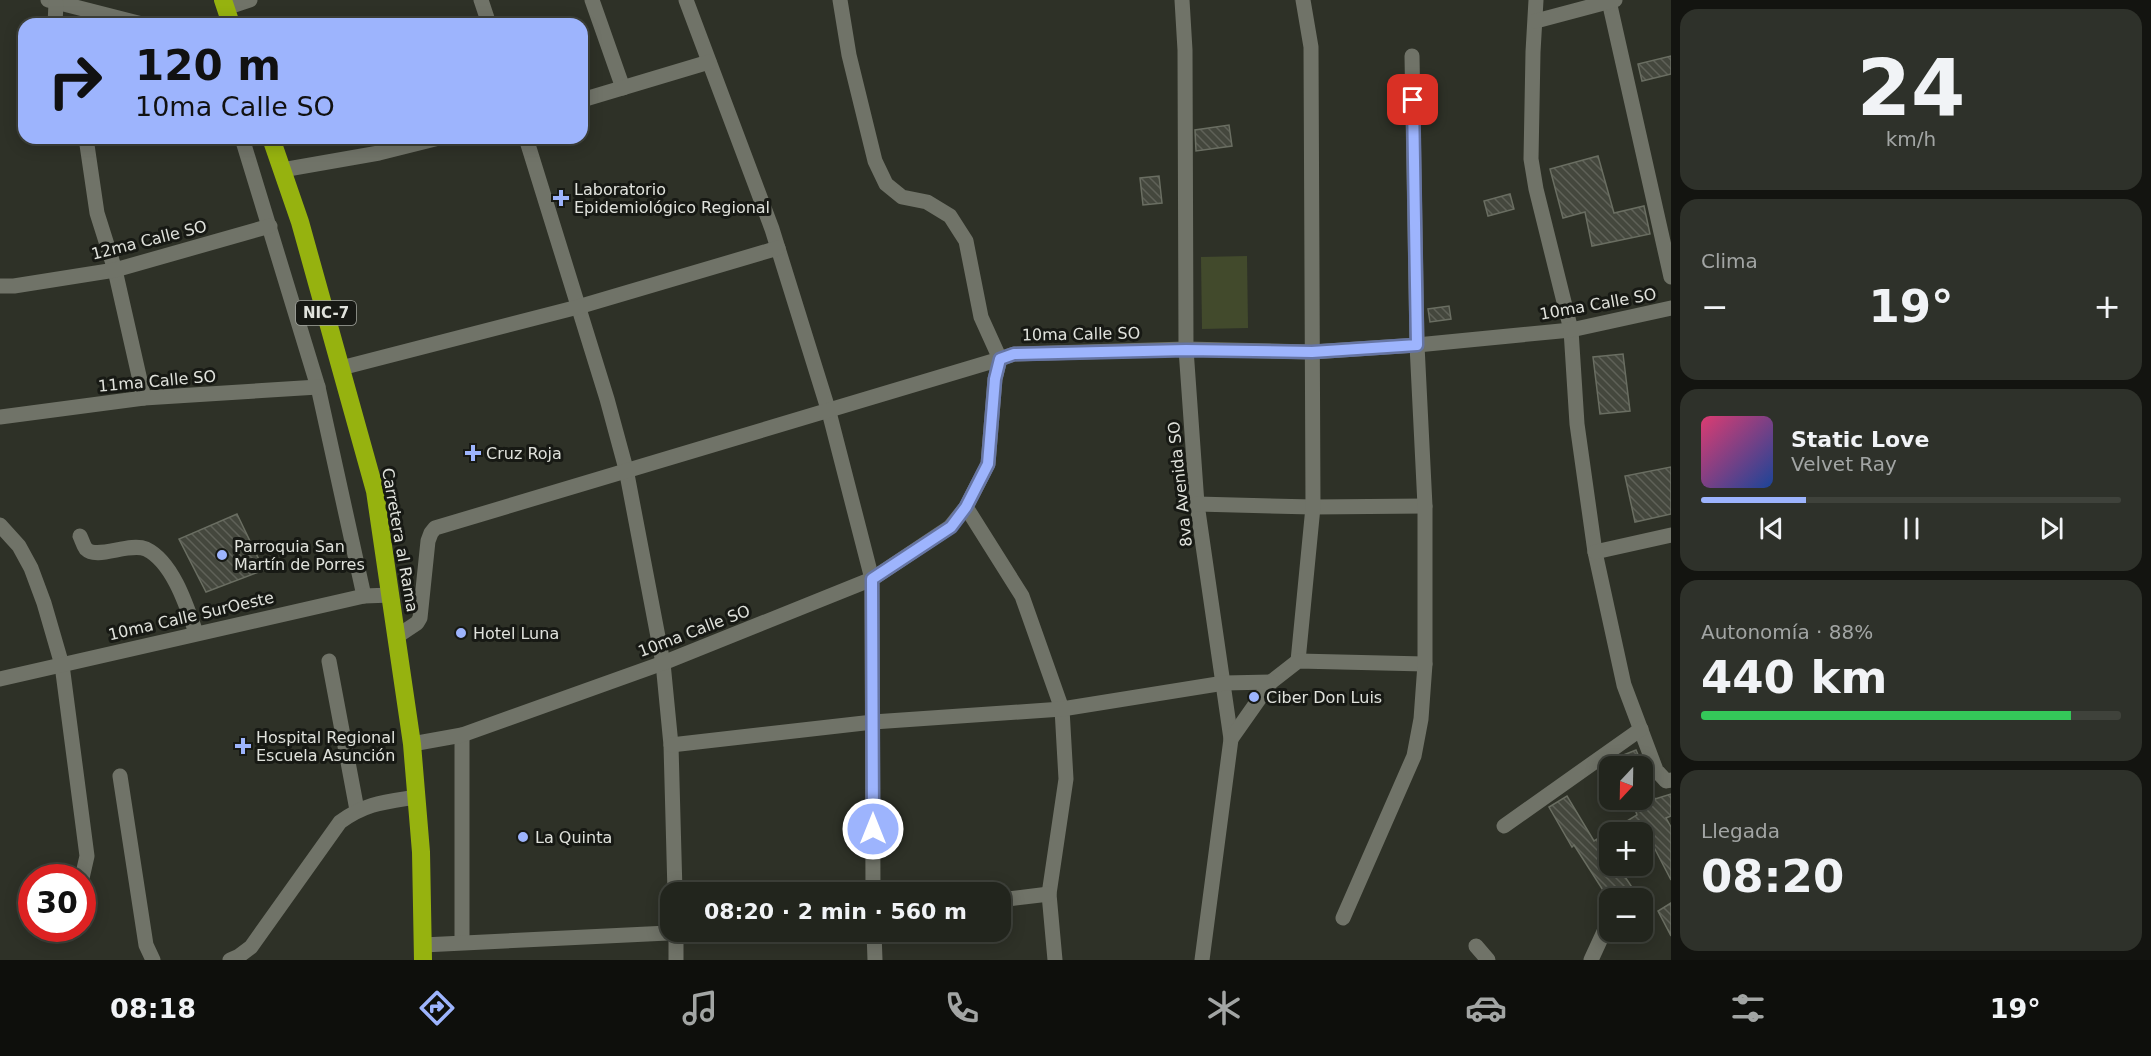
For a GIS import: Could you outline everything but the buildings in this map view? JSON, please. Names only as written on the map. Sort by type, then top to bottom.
[{"type":"highway","name":"Carretera al Rama","points":[[273,144],[300,222],[375,491],[412,744],[421,852],[423,952]]},
{"type":"street","points":[[226,11],[250,0]]},
{"type":"street","points":[[481,0],[487,18]]},
{"type":"street","points":[[592,0],[623,87]]},
{"type":"street","points":[[686,0],[778,248],[829,412],[872,579],[873,882]]},
{"type":"street","points":[[396,638],[417,623],[420,618],[428,541],[435,528],[1000,359],[981,317],[966,241],[950,216],[927,202],[902,197],[886,184],[875,161],[849,55],[840,0]]},
{"type":"street","name":"8va Avenida SO","points":[[1182,0],[1185,50],[1186,350],[1197,504],[1231,739],[1202,960]]},
{"type":"street","points":[[1298,661],[1313,507],[1311,47],[1303,0]]},
{"type":"street","points":[[1536,0],[1531,159],[1536,189],[1571,330],[1577,424],[1595,552],[1624,685],[1656,770],[1666,781],[1671,780]]},
{"type":"street","points":[[54,18],[52,1],[119,18]]},
{"type":"street","points":[[1536,21],[1612,1],[1671,277]]},
{"type":"street","points":[[1343,918],[1414,756],[1421,719],[1425,664],[1425,506],[1417,345],[1412,56]]},
{"type":"street","points":[[588,98],[709,62]]},
{"type":"street","points":[[87,144],[97,213],[115,270],[144,398]]},
{"type":"street","points":[[244,144],[318,387],[364,596]]},
{"type":"street","points":[[282,170],[379,153],[415,144]]},
{"type":"street","points":[[528,144],[627,469],[663,663],[671,745],[675,882]]},
{"type":"street","name":"12ma Calle SO","points":[[0,286],[14,286],[115,270],[270,226]]},
{"type":"street","points":[[341,368],[578,307],[778,248]]},
{"type":"street","name":"10ma Calle SO","points":[[412,744],[462,735],[663,663],[872,579],[951,527],[966,507],[988,464],[995,379],[1000,359],[1014,354],[1186,350],[1312,352],[1417,345],[1571,330],[1671,308]]},
{"type":"street","name":"11ma Calle SO","points":[[0,417],[144,398],[318,387]]},
{"type":"street","points":[[1197,504],[1313,507],[1425,506]]},
{"type":"street","points":[[966,507],[1022,596],[1062,709],[1066,779],[1049,894],[1055,960]]},
{"type":"street","points":[[0,525],[19,546],[31,567],[62,665],[87,856],[85,864]]},
{"type":"street","points":[[1595,552],[1671,535]]},
{"type":"street","points":[[80,536],[86,548],[95,553],[134,547],[146,549],[157,558],[170,574],[183,597],[196,633]]},
{"type":"street","name":"10ma Calle SurOeste","points":[[0,679],[364,596],[391,595]]},
{"type":"street","points":[[329,661],[357,810]]},
{"type":"street","points":[[1231,739],[1271,681],[1298,661],[1425,664]]},
{"type":"street","points":[[671,745],[873,722],[1062,709],[1224,683],[1271,681]]},
{"type":"street","points":[[1504,826],[1641,729]]},
{"type":"street","points":[[462,735],[462,942]]},
{"type":"street","points":[[120,776],[146,945],[153,960]]},
{"type":"street","points":[[230,960],[251,947],[340,822],[357,810],[416,797]]},
{"type":"street","points":[[1011,899],[1049,894]]},
{"type":"street","points":[[423,952],[462,942],[660,933]]},
{"type":"street","points":[[676,960],[679,942]]},
{"type":"street","points":[[874,942],[875,960]]},
{"type":"street","points":[[1591,960],[1599,942]]},
{"type":"street","points":[[1476,946],[1488,960]]},
{"type":"green space","points":[[1247,256],[1248,328],[1202,329],[1201,257]]},
{"type":"place","name":"Laboratorio Epidemiológico Regional","points":[[561,198]]},
{"type":"place","name":"Cruz Roja","points":[[473,453]]},
{"type":"place","name":"Parroquia San Martín de Porres","points":[[222,555]]},
{"type":"place","name":"Hotel Luna","points":[[461,633]]},
{"type":"place","name":"Ciber Don Luis","points":[[1254,697]]},
{"type":"place","name":"Hospital Regional Escuela Asunción","points":[[243,746]]},
{"type":"place","name":"La Quinta","points":[[523,837]]},
{"type":"route","points":[[873,829],[872,579],[951,527],[966,507],[988,464],[995,379],[1000,359],[1014,354],[1186,350],[1312,352],[1417,345],[1413,100]]}]
